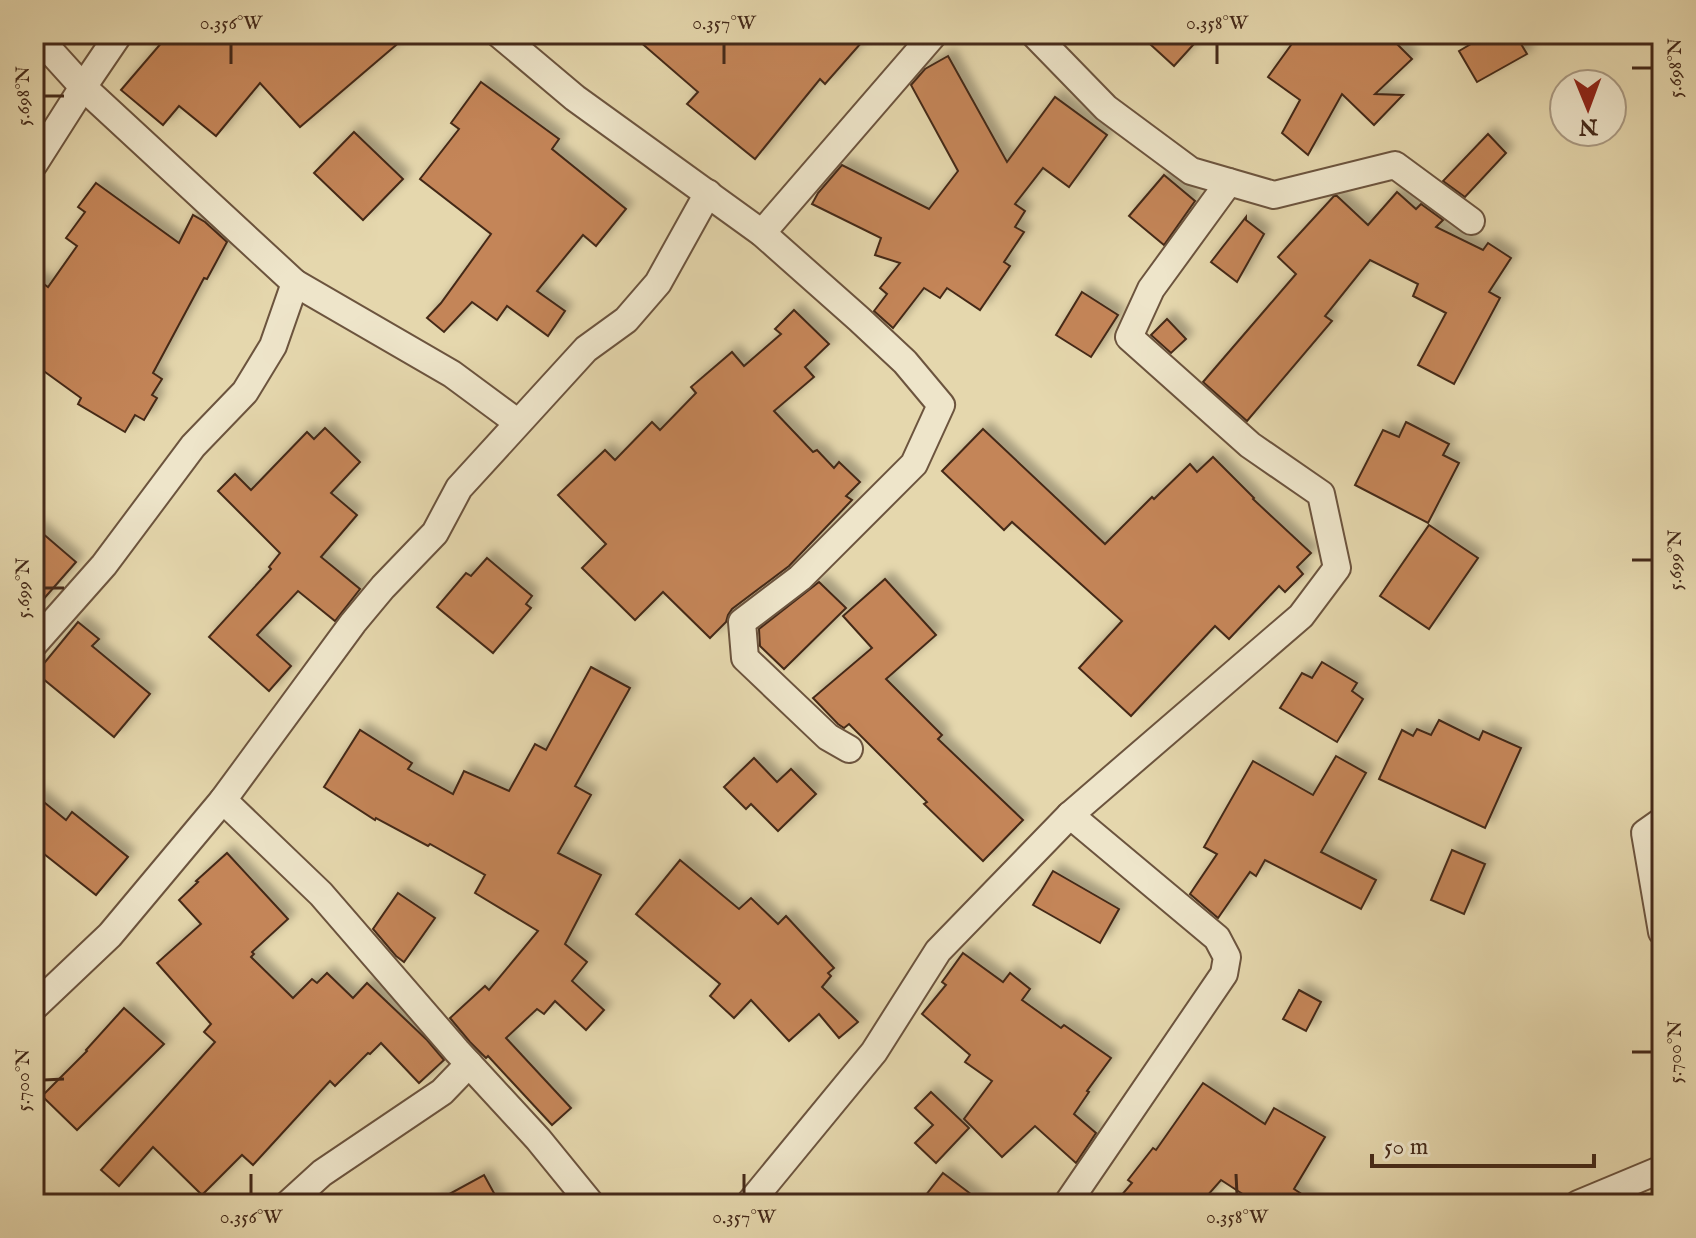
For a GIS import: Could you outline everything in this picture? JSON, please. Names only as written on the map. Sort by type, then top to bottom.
[{"type":"street","points":[[35,34],[83,87],[295,283],[452,374],[517,422]]},
{"type":"street","points":[[34,164],[119,34]]},
{"type":"street","points":[[499,34],[575,98],[762,233],[894,351],[941,405],[914,464],[800,578],[742,622],[745,658],[828,737],[849,749]]},
{"type":"street","points":[[762,233],[934,34]]},
{"type":"street","points":[[1034,34],[1106,108],[1191,171],[1274,195],[1395,165],[1471,221]]},
{"type":"street","points":[[749,1204],[874,1052],[938,951],[1070,815],[1301,616],[1337,568],[1321,494],[1250,445],[1129,337],[1151,289],[1229,182]]},
{"type":"street","points":[[34,1007],[110,935],[223,800],[353,623],[435,533],[459,488],[586,349],[626,320],[658,283],[708,193]]},
{"type":"street","points":[[34,644],[104,565],[193,446],[245,392],[273,346],[295,283]]},
{"type":"street","points":[[223,800],[321,894],[538,1139],[591,1204]]},
{"type":"street","points":[[1067,1204],[1224,974],[1227,957],[1217,938],[1070,815]]},
{"type":"street","points":[[1662,821],[1645,833],[1662,932]]},
{"type":"street","points":[[288,1204],[322,1173],[442,1092],[469,1064]]},
{"type":"street","points":[[1578,1204],[1662,1169]]},
{"type":"building","points":[[169,34],[409,34],[300,127],[260,83],[216,136],[179,106],[163,125],[121,90]]},
{"type":"building","points":[[631,34],[869,34],[825,84],[820,79],[755,159],[687,104],[698,92]]},
{"type":"building","points":[[1139,34],[1203,34],[1174,66]]},
{"type":"building","points":[[1299,34],[1387,34],[1412,59],[1375,94],[1403,95],[1374,125],[1342,94],[1308,155],[1282,133],[1300,100],[1268,77]]},
{"type":"building","points":[[1488,34],[1515,34],[1527,54],[1477,82],[1459,51]]},
{"type":"building","points":[[948,56],[1007,162],[1055,97],[1107,135],[1069,187],[1043,168],[1015,204],[1025,211],[1015,227],[1024,232],[1004,262],[1010,266],[980,310],[947,288],[940,298],[924,288],[893,328],[874,311],[887,294],[880,288],[900,263],[875,255],[881,238],[812,204],[842,165],[929,209],[958,171],[911,85],[925,69]]},
{"type":"building","points":[[481,82],[559,139],[552,149],[626,209],[596,246],[583,235],[537,291],[565,311],[548,336],[507,306],[497,320],[472,302],[444,332],[427,318],[491,234],[420,179],[459,129],[451,123]]},
{"type":"building","points":[[354,132],[403,179],[363,220],[314,173]]},
{"type":"building","points":[[1488,134],[1506,153],[1465,197],[1443,181]]},
{"type":"building","points":[[1164,175],[1195,201],[1164,245],[1129,216]]},
{"type":"building","points":[[96,183],[179,243],[193,215],[227,242],[153,373],[162,379],[152,395],[157,398],[144,420],[135,415],[125,432],[78,404],[81,398],[34,364],[34,277],[48,287],[77,246],[66,238],[85,212],[78,207]]},
{"type":"building","points":[[1397,192],[1416,209],[1421,204],[1443,220],[1436,227],[1483,250],[1488,243],[1511,258],[1489,292],[1500,298],[1454,384],[1418,365],[1446,313],[1413,296],[1418,284],[1370,260],[1325,316],[1332,321],[1247,421],[1203,382],[1296,274],[1278,257],[1334,196],[1368,225]]},
{"type":"building","points":[[1246,217],[1264,234],[1237,282],[1211,262]]},
{"type":"building","points":[[1082,292],[1118,315],[1091,357],[1056,335]]},
{"type":"building","points":[[794,310],[829,344],[805,367],[814,377],[774,411],[813,452],[817,450],[834,468],[839,462],[860,482],[846,496],[852,500],[789,566],[732,609],[726,622],[710,638],[663,592],[635,620],[582,568],[606,544],[558,495],[605,450],[615,460],[652,422],[660,430],[696,393],[691,387],[732,352],[744,366],[781,334],[775,329]]},
{"type":"building","points":[[1167,319],[1186,339],[1171,353],[1151,335]]},
{"type":"building","points":[[1406,422],[1449,444],[1443,455],[1459,463],[1428,523],[1355,485],[1383,430],[1399,437]]},
{"type":"building","points":[[325,428],[360,462],[331,493],[357,515],[321,557],[360,589],[335,621],[298,591],[257,635],[291,666],[269,691],[209,637],[271,569],[269,567],[280,553],[218,491],[235,474],[251,490],[307,432],[314,439]]},
{"type":"building","points":[[983,429],[1105,544],[1190,464],[1197,472],[1213,457],[1311,553],[1297,567],[1303,574],[1285,592],[1279,586],[1229,639],[1215,626],[1131,716],[1079,668],[1122,621],[1012,522],[1004,530],[942,471]]},
{"type":"building","points":[[1429,525],[1478,558],[1429,629],[1380,596]]},
{"type":"building","points":[[34,526],[76,562],[34,610]]},
{"type":"building","points":[[487,558],[532,596],[526,604],[531,608],[493,653],[437,607],[466,573],[471,576]]},
{"type":"building","points":[[885,579],[936,635],[886,679],[942,735],[938,739],[1023,820],[983,861],[849,724],[844,728],[838,724],[813,698],[872,648],[843,616]]},
{"type":"building","points":[[819,582],[846,608],[784,669],[760,646],[759,629]]},
{"type":"building","points":[[78,622],[99,639],[92,646],[150,694],[114,737],[36,673]]},
{"type":"building","points":[[1322,662],[1357,683],[1352,691],[1363,699],[1337,742],[1280,708],[1302,673],[1312,678]]},
{"type":"building","points":[[591,667],[630,688],[575,786],[591,795],[558,853],[601,875],[565,944],[587,962],[572,981],[604,1010],[586,1030],[555,1001],[544,1014],[537,1009],[506,1038],[571,1108],[552,1125],[450,1018],[485,986],[489,990],[538,931],[475,893],[485,875],[430,844],[428,846],[375,820],[324,787],[360,730],[412,763],[408,769],[453,794],[464,771],[509,791],[535,744],[546,750]]},
{"type":"building","points":[[1439,720],[1479,740],[1483,731],[1521,748],[1485,828],[1379,779],[1402,730],[1413,736],[1417,729],[1431,735]]},
{"type":"building","points":[[1336,756],[1366,773],[1321,852],[1376,880],[1361,909],[1265,860],[1256,876],[1250,872],[1218,918],[1190,894],[1217,854],[1204,847],[1253,761],[1313,795]]},
{"type":"building","points":[[754,758],[777,782],[791,769],[816,794],[778,831],[751,804],[746,809],[724,787]]},
{"type":"building","points":[[34,794],[66,820],[72,812],[128,857],[96,895],[34,846]]},
{"type":"building","points":[[1452,850],[1485,864],[1464,914],[1431,900]]},
{"type":"building","points":[[227,853],[288,919],[252,952],[251,957],[293,998],[312,979],[317,983],[327,973],[353,998],[367,983],[444,1060],[419,1083],[381,1043],[335,1086],[330,1081],[253,1165],[242,1155],[202,1195],[153,1147],[119,1186],[101,1170],[215,1042],[204,1032],[211,1024],[157,963],[201,924],[179,900]]},
{"type":"building","points":[[680,860],[739,909],[751,898],[778,924],[786,916],[834,968],[828,973],[831,976],[822,987],[858,1022],[839,1038],[819,1014],[789,1041],[751,1000],[734,1018],[710,996],[720,984],[636,914]]},
{"type":"building","points":[[1053,871],[1119,909],[1100,943],[1033,905]]},
{"type":"building","points":[[398,893],[435,918],[404,962],[373,929]]},
{"type":"building","points":[[963,953],[1003,982],[1010,973],[1030,989],[1022,1000],[1111,1058],[1074,1114],[1096,1133],[1076,1163],[1035,1126],[1002,1157],[964,1119],[992,1081],[965,1062],[970,1055],[922,1014],[946,985],[942,982]]},
{"type":"building","points":[[1299,990],[1321,1002],[1306,1031],[1283,1019]]},
{"type":"building","points":[[124,1008],[164,1044],[77,1130],[42,1096]]},
{"type":"building","points":[[1203,1083],[1265,1124],[1274,1108],[1325,1137],[1294,1189],[1317,1204],[1258,1204],[1221,1180],[1200,1204],[1114,1204],[1132,1183],[1128,1180],[1153,1148],[1156,1150]]},
{"type":"building","points":[[931,1092],[969,1128],[936,1163],[915,1143],[933,1125],[915,1108]]},
{"type":"building","points":[[943,1173],[984,1204],[919,1204]]},
{"type":"building","points":[[484,1175],[500,1204],[431,1204]]}]
